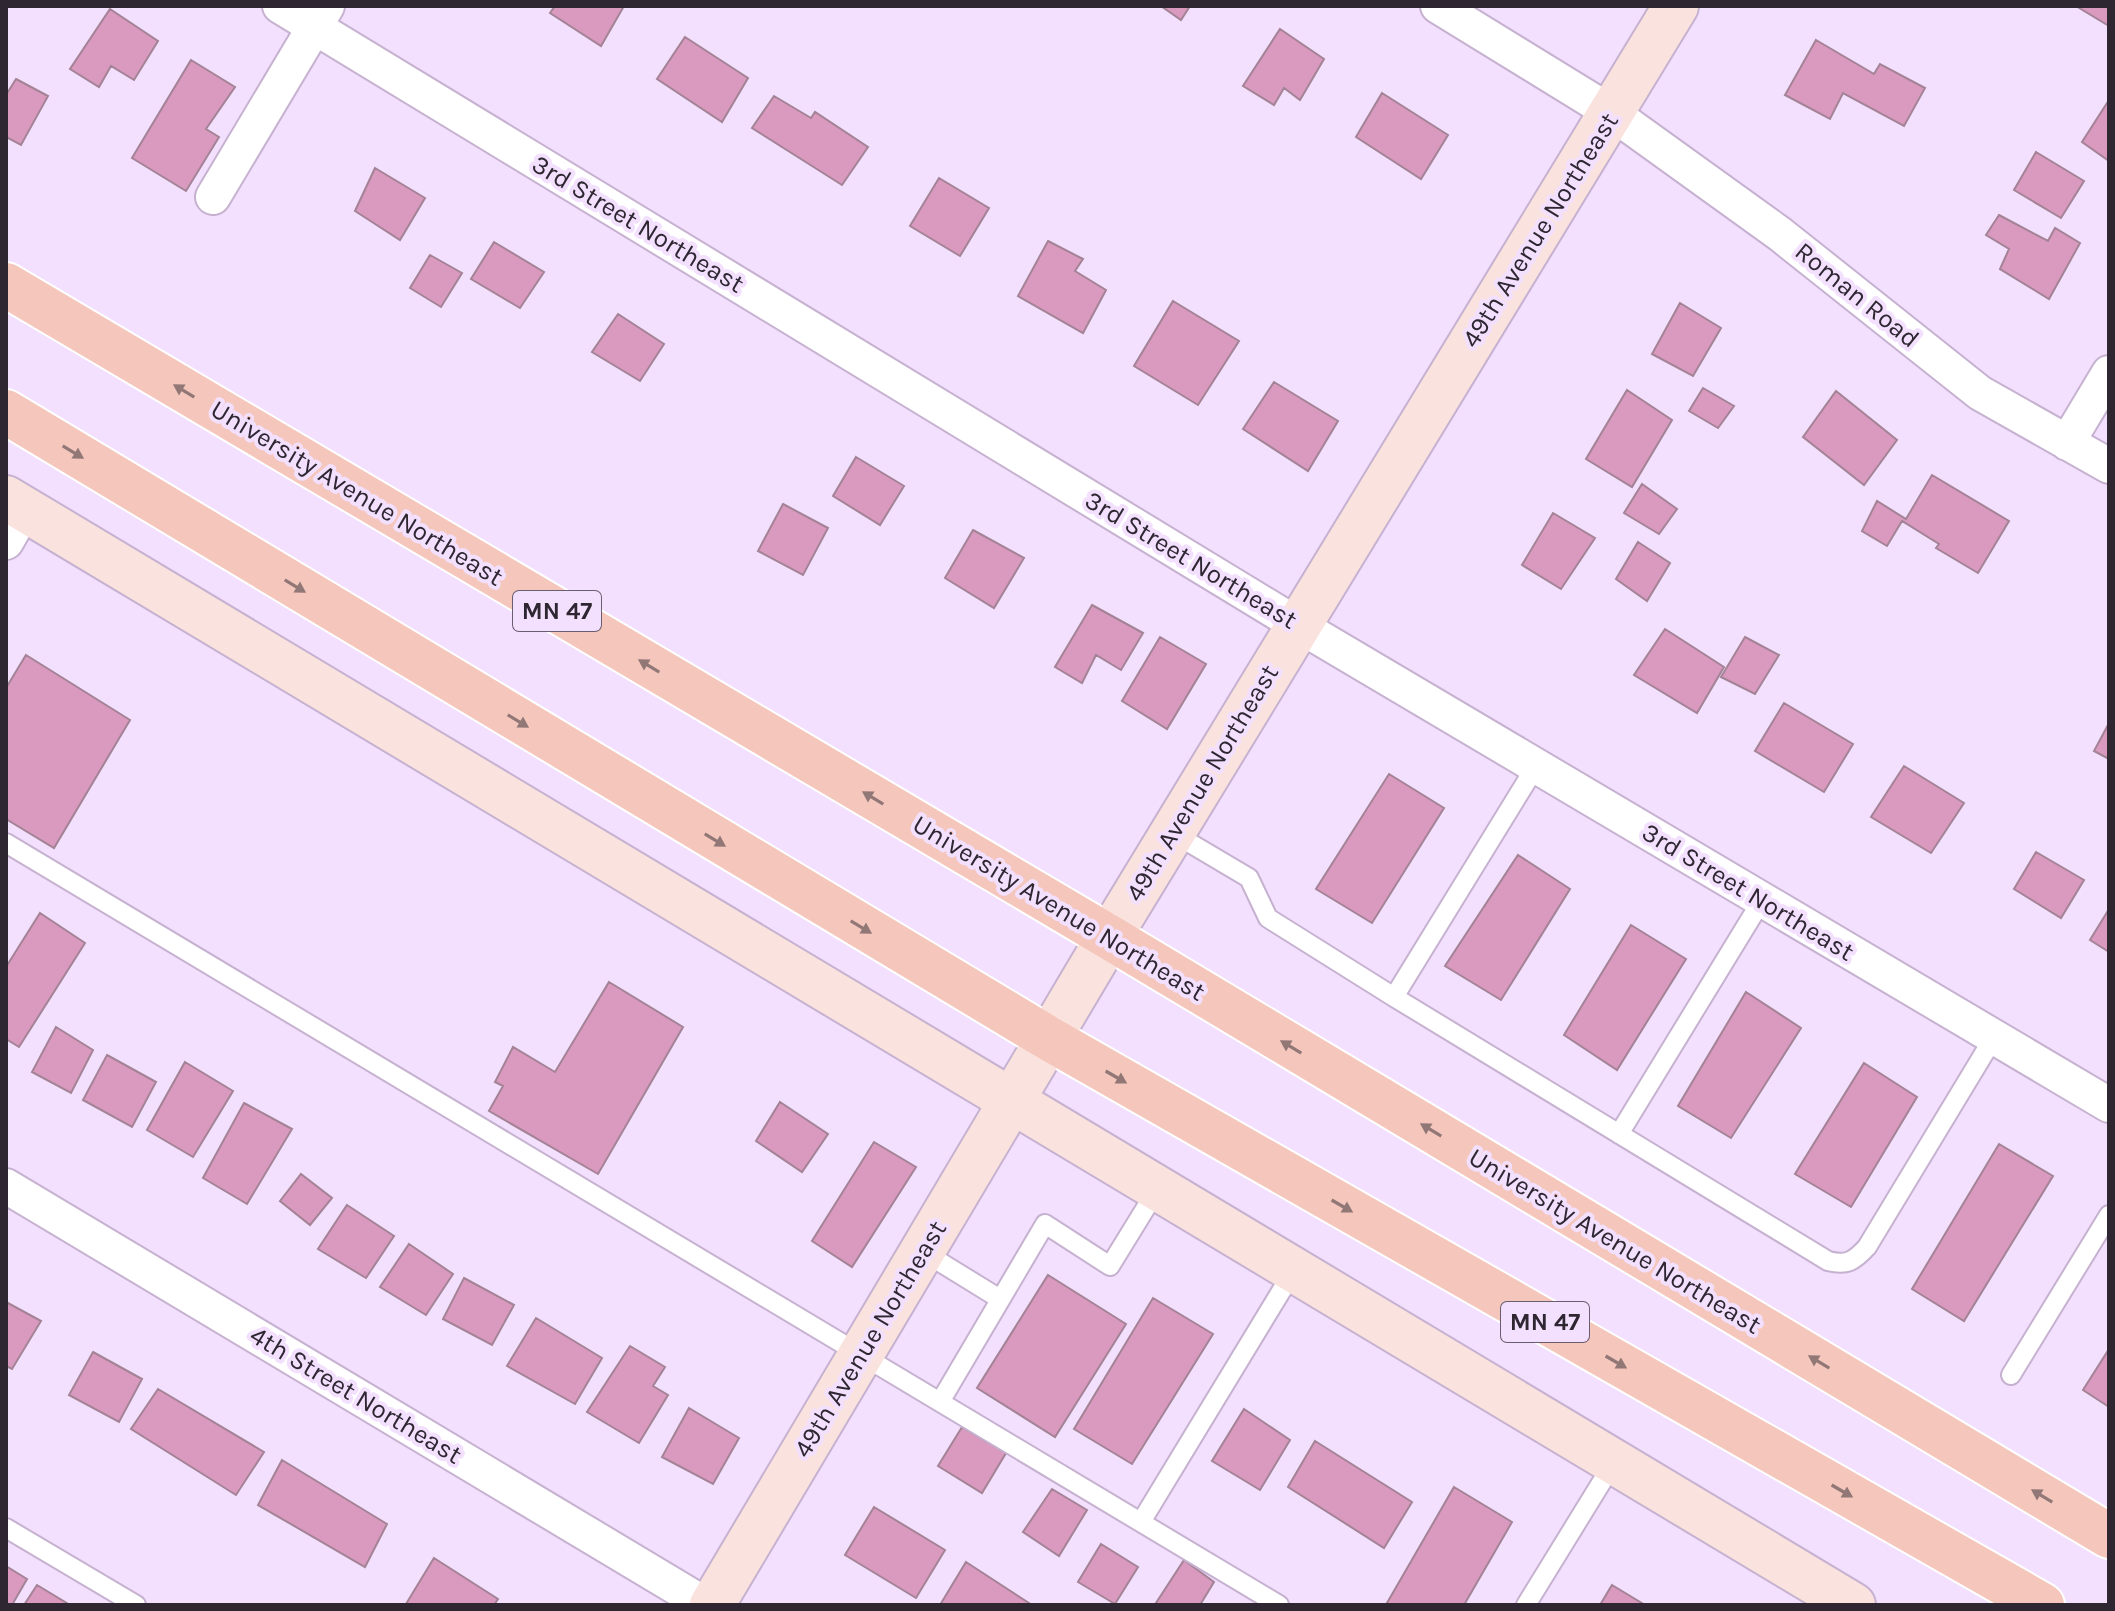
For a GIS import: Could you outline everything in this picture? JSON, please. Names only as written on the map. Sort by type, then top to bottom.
[{"type":"main road","name":"University Avenue Northeast","points":[[6,285],[1109,937],[2109,1536]]},
{"type":"main road","name":"MN 47","points":[[6,412],[1048,1038],[2042,1605]]},
{"type":"street","name":"3rd Street Northeast","points":[[280,6],[321,17],[1298,625],[2109,1105]]},
{"type":"street","name":"Roman Road","points":[[1438,6],[1612,113],[1780,234],[1980,393],[2109,466]]},
{"type":"street","name":"49th Avenue Northeast","points":[[709,1605],[1079,986],[1676,6]]},
{"type":"street","points":[[213,197],[321,17]]},
{"type":"street","points":[[2067,443],[2109,373]]},
{"type":"street","points":[[12,516],[1011,1100],[1853,1605]]},
{"type":"street","name":"4th Street Northeast","points":[[6,1186],[709,1605]]},
{"type":"lane","points":[[1394,997],[1536,766]]},
{"type":"lane","points":[[1173,832],[1249,878],[1268,918],[1828,1261],[1840,1264],[1856,1259],[1867,1247],[1994,1037]]},
{"type":"lane","points":[[6,843],[1279,1605]]},
{"type":"lane","points":[[1619,1134],[1762,900]]},
{"type":"lane","points":[[940,1402],[1045,1224],[1110,1266],[1158,1188]]},
{"type":"lane","points":[[2011,1375],[2109,1215]]},
{"type":"lane","points":[[922,1251],[1000,1299]]},
{"type":"lane","points":[[1141,1522],[1294,1270]]},
{"type":"lane","points":[[1526,1605],[1614,1462]]},
{"type":"lane","points":[[6,1528],[136,1605]]},
{"type":"building","points":[[555,6],[624,6],[601,46],[550,13]]},
{"type":"building","points":[[1161,6],[1190,6],[1181,20]]},
{"type":"building","points":[[2076,6],[2109,6],[2109,26]]},
{"type":"building","points":[[110,9],[158,41],[134,80],[111,66],[99,87],[70,69]]},
{"type":"building","points":[[1280,29],[1324,59],[1300,100],[1284,88],[1274,105],[1243,86]]},
{"type":"building","points":[[685,37],[748,78],[722,122],[657,79]]},
{"type":"building","points":[[1816,40],[1874,74],[1880,64],[1925,88],[1904,126],[1843,93],[1830,119],[1785,95]]},
{"type":"building","points":[[191,60],[235,87],[206,129],[219,137],[186,191],[132,158]]},
{"type":"building","points":[[16,79],[48,96],[21,145],[6,137],[6,95]]},
{"type":"building","points":[[1382,93],[1448,135],[1421,179],[1356,137]]},
{"type":"building","points":[[774,96],[811,118],[815,112],[868,147],[842,185],[752,128]]},
{"type":"building","points":[[2109,100],[2109,161],[2082,142]]},
{"type":"building","points":[[2036,152],[2084,181],[2061,218],[2014,190]]},
{"type":"building","points":[[375,168],[425,198],[400,240],[355,211]]},
{"type":"building","points":[[939,178],[989,208],[960,256],[910,226]]},
{"type":"building","points":[[1999,215],[2048,241],[2055,228],[2080,243],[2049,299],[2000,269],[2009,249],[1986,235]]},
{"type":"building","points":[[1048,241],[1083,259],[1075,271],[1106,290],[1083,333],[1018,296]]},
{"type":"building","points":[[494,242],[544,272],[520,308],[471,279]]},
{"type":"building","points":[[430,255],[462,273],[441,307],[410,288]]},
{"type":"building","points":[[1173,301],[1239,341],[1198,405],[1134,366]]},
{"type":"building","points":[[1680,303],[1721,328],[1693,376],[1652,354]]},
{"type":"building","points":[[618,314],[664,344],[640,381],[592,352]]},
{"type":"building","points":[[1274,382],[1338,421],[1308,471],[1243,429]]},
{"type":"building","points":[[1703,388],[1734,406],[1718,428],[1689,411]]},
{"type":"building","points":[[1627,390],[1672,420],[1632,487],[1586,459]]},
{"type":"building","points":[[1836,391],[1897,440],[1864,485],[1803,437]]},
{"type":"building","points":[[856,457],[904,486],[880,525],[833,496]]},
{"type":"building","points":[[1932,475],[2009,521],[1978,573],[1936,548],[1939,544],[1902,521],[1887,546],[1862,531],[1877,501],[1906,519]]},
{"type":"building","points":[[1642,484],[1677,509],[1659,534],[1624,513]]},
{"type":"building","points":[[783,504],[828,528],[803,575],[758,551]]},
{"type":"building","points":[[1553,513],[1595,538],[1561,589],[1522,565]]},
{"type":"building","points":[[973,530],[1024,558],[994,608],[945,578]]},
{"type":"building","points":[[1638,542],[1670,563],[1647,601],[1616,579]]},
{"type":"building","points":[[1092,605],[1143,633],[1121,670],[1096,655],[1082,683],[1055,667]]},
{"type":"building","points":[[1665,629],[1724,667],[1697,713],[1634,675]]},
{"type":"building","points":[[1160,637],[1206,664],[1167,729],[1122,701]]},
{"type":"building","points":[[1745,637],[1779,655],[1755,694],[1721,677]]},
{"type":"building","points":[[26,655],[130,720],[54,848],[6,819],[6,688]]},
{"type":"building","points":[[1784,703],[1853,744],[1824,792],[1755,751]]},
{"type":"building","points":[[2109,723],[2109,759],[2094,751]]},
{"type":"building","points":[[1904,766],[1964,803],[1931,853],[1871,817]]},
{"type":"building","points":[[1389,774],[1444,808],[1372,923],[1316,889]]},
{"type":"building","points":[[2036,852],[2084,880],[2061,918],[2014,889]]},
{"type":"building","points":[[1518,855],[1570,889],[1501,1000],[1445,966]]},
{"type":"building","points":[[2109,909],[2109,952],[2090,940]]},
{"type":"building","points":[[40,913],[85,943],[19,1047],[6,1039],[6,967]]},
{"type":"building","points":[[1631,925],[1686,959],[1617,1070],[1564,1035]]},
{"type":"building","points":[[609,982],[683,1027],[598,1174],[489,1111],[503,1086],[495,1082],[513,1047],[555,1072]]},
{"type":"building","points":[[1746,992],[1801,1028],[1731,1138],[1678,1106]]},
{"type":"building","points":[[56,1027],[93,1050],[71,1093],[32,1072]]},
{"type":"building","points":[[107,1055],[156,1082],[132,1127],[83,1100]]},
{"type":"building","points":[[185,1062],[233,1091],[193,1157],[147,1130]]},
{"type":"building","points":[[1864,1063],[1917,1097],[1851,1207],[1795,1174]]},
{"type":"building","points":[[780,1102],[828,1134],[802,1172],[756,1141]]},
{"type":"building","points":[[244,1103],[292,1129],[247,1204],[203,1178]]},
{"type":"building","points":[[874,1142],[916,1167],[852,1267],[812,1241]]},
{"type":"building","points":[[1999,1144],[2053,1176],[1964,1321],[1912,1289]]},
{"type":"building","points":[[301,1174],[332,1198],[310,1225],[280,1201]]},
{"type":"building","points":[[347,1205],[394,1236],[366,1278],[318,1249]]},
{"type":"building","points":[[409,1244],[453,1274],[426,1315],[380,1287]]},
{"type":"building","points":[[1048,1275],[1126,1324],[1055,1437],[977,1388]]},
{"type":"building","points":[[464,1278],[514,1305],[492,1345],[443,1319]]},
{"type":"building","points":[[1153,1298],[1213,1334],[1132,1464],[1074,1429]]},
{"type":"building","points":[[6,1302],[41,1321],[12,1369],[6,1366]]},
{"type":"building","points":[[536,1318],[602,1358],[575,1404],[507,1366]]},
{"type":"building","points":[[630,1346],[665,1367],[653,1386],[668,1395],[639,1443],[587,1412]]},
{"type":"building","points":[[2109,1349],[2109,1407],[2083,1390]]},
{"type":"building","points":[[93,1352],[142,1379],[119,1422],[69,1395]]},
{"type":"building","points":[[158,1389],[264,1452],[236,1495],[131,1429]]},
{"type":"building","points":[[689,1408],[739,1438],[713,1484],[662,1457]]},
{"type":"building","points":[[1244,1409],[1290,1440],[1260,1490],[1212,1461]]},
{"type":"building","points":[[962,1427],[1006,1453],[982,1493],[938,1466]]},
{"type":"building","points":[[1315,1441],[1412,1502],[1384,1548],[1288,1487]]},
{"type":"building","points":[[282,1460],[387,1524],[365,1567],[258,1505]]},
{"type":"building","points":[[1454,1487],[1512,1522],[1464,1605],[1390,1605],[1387,1603]]},
{"type":"building","points":[[1052,1489],[1087,1510],[1059,1556],[1023,1532]]},
{"type":"building","points":[[874,1507],[945,1550],[916,1598],[845,1555]]},
{"type":"building","points":[[1101,1544],[1138,1567],[1115,1604],[1078,1582]]},
{"type":"building","points":[[434,1558],[498,1599],[494,1605],[406,1604]]},
{"type":"building","points":[[1184,1560],[1214,1582],[1200,1605],[1159,1605],[1156,1603]]},
{"type":"building","points":[[966,1562],[1032,1605],[940,1605]]},
{"type":"building","points":[[6,1566],[27,1579],[12,1605],[6,1605]]},
{"type":"building","points":[[37,1585],[70,1605],[24,1605]]},
{"type":"building","points":[[1612,1585],[1645,1605],[1600,1605]]}]
